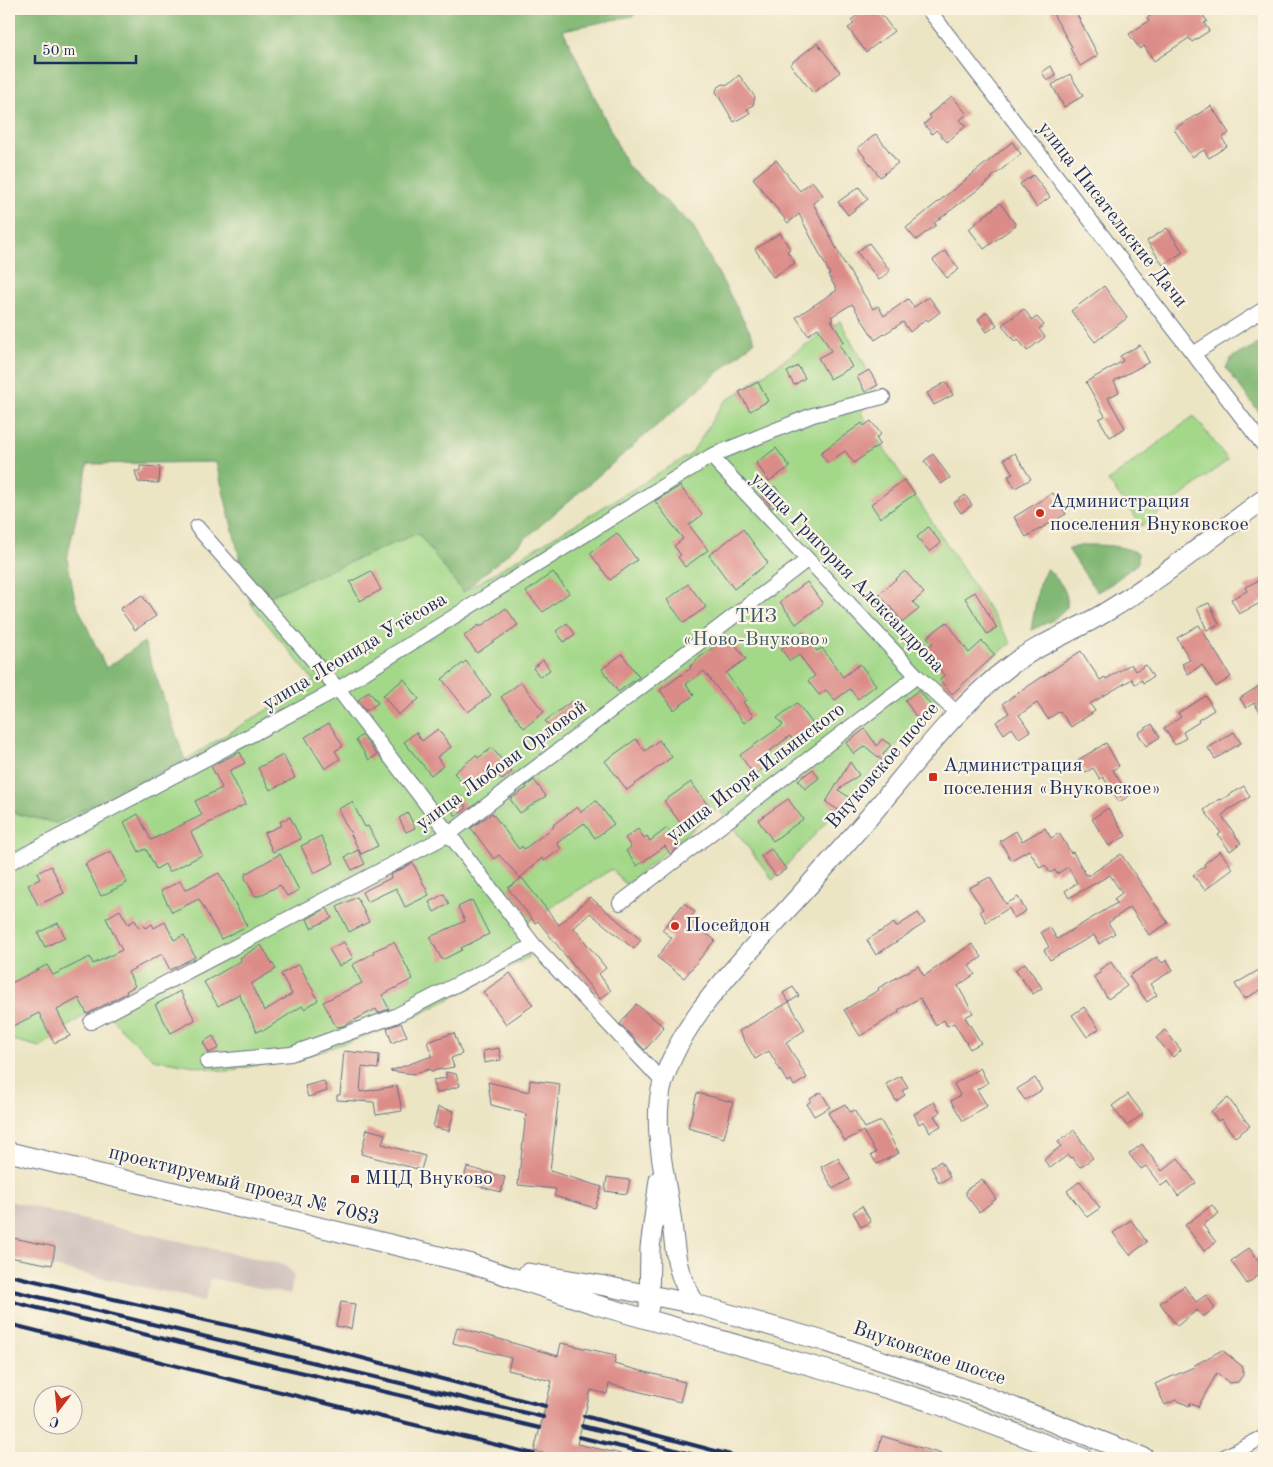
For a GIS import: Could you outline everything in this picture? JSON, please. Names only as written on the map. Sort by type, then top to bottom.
[{"type":"main road","name":"Внуковское шоссе","points":[[695,1304],[680,1273],[662,1159],[658,1110],[663,1082],[682,1039],[714,992],[958,714],[1011,665],[1030,652],[1105,613],[1131,596],[1264,499]]},
{"type":"main road","name":"проектируемый проезд № 7083","points":[[9,1152],[468,1263],[600,1285],[648,1296]]},
{"type":"main road","name":"Внуковское шоссе","points":[[651,1320],[648,1296],[650,1248],[662,1159]]},
{"type":"main road","name":"проектируемый проезд № 7083","points":[[468,1263],[597,1305],[651,1320]]},
{"type":"main road","points":[[680,1273],[668,1299],[651,1320],[931,1402],[1083,1458]]},
{"type":"main road","name":"Внуковское шоссе","points":[[648,1296],[695,1304],[827,1342],[982,1395],[1145,1458]]},
{"type":"street","name":"улица Писательские Дачи","points":[[928,9],[1264,446]]},
{"type":"street","points":[[1193,354],[1264,309]]},
{"type":"street","name":"улица Леонида Утёсова","points":[[9,863],[338,689],[711,456],[813,415],[882,397]]},
{"type":"street","name":"улица Григория Александрова","points":[[711,456],[916,676],[958,714]]},
{"type":"street","points":[[197,526],[338,689],[534,945],[663,1082]]},
{"type":"street","name":"улица Любови Орловой","points":[[91,1022],[448,835],[807,560]]},
{"type":"street","name":"улица Игоря Ильинского","points":[[620,903],[916,676]]},
{"type":"street","points":[[207,1062],[291,1054],[395,1016],[534,945]]},
{"type":"street","points":[[1222,1458],[1264,1437]]},
{"type":"shaded area","points":[[9,1201],[284,1265],[294,1274],[290,1294],[210,1278],[205,1301],[9,1257]]},
{"type":"green space","points":[[9,9],[641,9],[633,16],[563,30],[627,165],[692,225],[755,341],[463,592],[418,533],[251,604],[216,462],[88,464],[67,558],[75,601],[106,668],[144,642],[185,760],[56,823],[9,812]]},
{"type":"green space","name":"ТИЗ «Ново-Внуково»","points":[[840,321],[877,387],[861,413],[1011,643],[932,707],[773,880],[718,808],[626,885],[612,869],[528,922],[529,957],[405,1022],[313,1054],[226,1071],[153,1059],[117,1025],[101,1003],[40,1047],[9,1039],[9,812],[56,823],[185,760],[314,681],[251,604],[418,533],[463,592],[691,454],[723,403]]},
{"type":"green space","points":[[1264,341],[1264,419],[1226,368],[1231,358]]},
{"type":"green space","points":[[1194,416],[1228,460],[1142,526],[1108,481]]},
{"type":"green space","points":[[1084,545],[1112,546],[1132,550],[1138,553],[1138,563],[1111,584],[1097,592],[1068,549]]},
{"type":"green space","points":[[1047,568],[1059,581],[1064,590],[1067,607],[1053,620],[1031,630],[1039,584]]},
{"type":"building","points":[[866,9],[877,9],[894,31],[866,52],[848,28],[854,24],[851,20]]},
{"type":"building","points":[[1050,9],[1074,9],[1098,55],[1080,66],[1070,48],[1072,47]]},
{"type":"building","points":[[1160,9],[1174,9],[1177,13],[1180,11],[1183,14],[1192,9],[1199,9],[1207,21],[1204,23],[1209,31],[1192,42],[1189,38],[1154,61],[1144,46],[1140,49],[1129,34],[1149,21],[1147,18]]},
{"type":"building","points":[[817,43],[840,72],[813,93],[790,64]]},
{"type":"building","points":[[1051,66],[1056,76],[1047,81],[1042,72]]},
{"type":"building","points":[[1070,74],[1083,96],[1064,107],[1052,85]]},
{"type":"building","points":[[739,75],[755,97],[753,105],[747,109],[750,113],[734,122],[716,92],[717,88],[723,84],[728,85]]},
{"type":"building","points":[[952,96],[967,114],[960,120],[966,126],[947,142],[936,130],[932,134],[924,124],[931,118],[929,115]]},
{"type":"building","points":[[1211,106],[1229,133],[1222,138],[1227,146],[1209,158],[1204,150],[1192,157],[1174,129]]},
{"type":"building","points":[[876,134],[898,163],[880,177],[858,148]]},
{"type":"building","points":[[1012,142],[1021,154],[992,179],[934,223],[936,225],[916,240],[906,228]]},
{"type":"building","points":[[776,160],[800,191],[812,181],[823,195],[813,203],[844,263],[873,309],[878,306],[884,316],[908,299],[914,307],[929,297],[940,312],[928,321],[926,319],[910,332],[903,322],[875,340],[852,304],[831,317],[833,319],[831,320],[844,342],[839,344],[852,367],[830,379],[818,358],[831,351],[818,328],[808,335],[796,317],[837,290],[799,214],[788,223],[753,178]]},
{"type":"building","points":[[1033,175],[1050,197],[1037,207],[1020,184]]},
{"type":"building","points":[[859,187],[868,199],[848,215],[838,202]]},
{"type":"building","points":[[1000,203],[1016,225],[984,249],[969,229]]},
{"type":"building","points":[[1167,228],[1183,252],[1163,265],[1147,241]]},
{"type":"building","points":[[780,233],[790,249],[787,251],[795,263],[773,277],[755,249]]},
{"type":"building","points":[[869,243],[890,271],[879,280],[857,252]]},
{"type":"building","points":[[945,251],[959,269],[947,278],[933,260]]},
{"type":"building","points":[[1104,286],[1127,318],[1095,342],[1071,311]]},
{"type":"building","points":[[1024,309],[1032,320],[1037,317],[1044,325],[1039,329],[1045,337],[1027,351],[1018,339],[1015,342],[1002,325]]},
{"type":"building","points":[[987,312],[997,325],[987,332],[978,319]]},
{"type":"building","points":[[1140,345],[1149,362],[1114,381],[1119,392],[1108,398],[1125,428],[1110,437],[1099,419],[1105,416],[1086,382],[1123,361],[1120,356]]},
{"type":"building","points":[[798,366],[805,378],[794,385],[787,372]]},
{"type":"building","points":[[869,370],[878,385],[865,392],[857,377]]},
{"type":"building","points":[[758,382],[768,401],[750,411],[739,392]]},
{"type":"building","points":[[946,382],[953,395],[934,405],[927,393]]},
{"type":"building","points":[[871,421],[881,434],[876,438],[880,444],[854,463],[845,451],[828,463],[820,453],[862,423],[864,426]]},
{"type":"building","points":[[776,448],[790,467],[769,481],[756,463]]},
{"type":"building","points":[[1015,453],[1031,479],[1015,488],[1008,476],[1013,474],[1004,459]]},
{"type":"building","points":[[933,454],[950,478],[941,484],[924,461]]},
{"type":"building","points":[[140,466],[160,467],[159,483],[138,482],[135,471],[140,471]]},
{"type":"building","points":[[904,480],[915,494],[880,518],[871,504]]},
{"type":"building","points":[[680,486],[702,515],[689,525],[708,550],[685,567],[678,557],[681,555],[674,546],[683,539],[655,501]]},
{"type":"building","points":[[775,486],[784,499],[772,508],[763,495]]},
{"type":"building","points":[[1053,493],[1066,514],[1026,537],[1014,517]]},
{"type":"building","points":[[965,495],[972,505],[961,513],[954,503]]},
{"type":"building","points":[[928,527],[941,543],[930,552],[917,537]]},
{"type":"building","points":[[743,529],[768,563],[734,589],[709,555]]},
{"type":"building","points":[[617,533],[637,560],[610,580],[590,553]]},
{"type":"building","points":[[371,571],[381,590],[360,601],[350,582]]},
{"type":"building","points":[[905,571],[924,593],[913,602],[919,609],[903,622],[879,594]]},
{"type":"building","points":[[553,572],[569,593],[543,612],[526,592]]},
{"type":"building","points":[[1264,578],[1264,601],[1239,614],[1231,599],[1247,591],[1245,587]]},
{"type":"building","points":[[807,582],[823,604],[796,624],[780,602]]},
{"type":"building","points":[[688,584],[706,607],[684,623],[667,600]]},
{"type":"building","points":[[975,592],[997,628],[987,634],[965,598]]},
{"type":"building","points":[[142,595],[156,616],[135,630],[120,609]]},
{"type":"building","points":[[1209,603],[1219,624],[1207,630],[1197,608]]},
{"type":"building","points":[[506,608],[518,625],[477,653],[464,636]]},
{"type":"building","points":[[947,622],[969,653],[982,641],[995,655],[952,694],[940,680],[944,675],[925,649],[933,643],[927,637]]},
{"type":"building","points":[[567,623],[575,634],[564,642],[556,631]]},
{"type":"building","points":[[1199,625],[1231,677],[1216,687],[1202,665],[1188,674],[1182,664],[1190,660],[1177,638]]},
{"type":"building","points":[[803,632],[817,651],[822,648],[843,677],[860,664],[876,685],[858,699],[850,689],[835,700],[826,690],[819,695],[808,681],[815,676],[799,655],[790,661],[781,649]]},
{"type":"building","points":[[729,636],[746,659],[726,673],[746,700],[743,702],[753,716],[744,723],[704,671],[686,684],[694,695],[674,710],[660,690],[691,668],[690,666],[696,660]]},
{"type":"building","points":[[1081,651],[1100,680],[1105,677],[1106,679],[1131,664],[1135,671],[1146,665],[1153,677],[1143,683],[1142,680],[1135,684],[1132,679],[1090,704],[1095,711],[1071,727],[1060,711],[1048,719],[1037,703],[1019,715],[1030,731],[1019,738],[1012,728],[1004,734],[996,722],[1009,713],[1003,703]]},
{"type":"building","points":[[622,654],[639,677],[618,692],[602,669]]},
{"type":"building","points":[[543,660],[550,670],[540,677],[533,668]]},
{"type":"building","points":[[466,661],[491,695],[468,712],[442,679]]},
{"type":"building","points":[[404,679],[419,699],[398,715],[383,695]]},
{"type":"building","points":[[521,682],[544,712],[524,728],[501,697]]},
{"type":"building","points":[[1264,683],[1264,719],[1254,703],[1246,708],[1240,698]]},
{"type":"building","points":[[919,690],[932,707],[917,718],[905,700]]},
{"type":"building","points":[[369,691],[378,703],[366,711],[358,700]]},
{"type":"building","points":[[1206,696],[1214,710],[1183,732],[1186,738],[1175,745],[1164,728],[1181,717],[1178,713]]},
{"type":"building","points":[[572,701],[582,715],[556,734],[545,721]]},
{"type":"building","points":[[797,703],[816,728],[795,743],[790,736],[763,756],[769,764],[754,775],[740,755],[783,725],[777,718]]},
{"type":"building","points":[[329,723],[343,746],[335,751],[340,759],[325,769],[305,737]]},
{"type":"building","points":[[1152,724],[1160,737],[1146,746],[1138,733]]},
{"type":"building","points":[[438,729],[451,747],[437,757],[443,766],[431,775],[404,742],[416,732],[422,741]]},
{"type":"building","points":[[865,729],[877,746],[882,739],[891,745],[883,754],[888,760],[885,763],[865,746],[854,754],[846,743]]},
{"type":"building","points":[[1234,732],[1241,743],[1215,759],[1208,748]]},
{"type":"building","points":[[362,735],[377,755],[369,760],[356,740]]},
{"type":"building","points":[[636,739],[645,751],[659,740],[672,757],[627,790],[605,761]]},
{"type":"building","points":[[1106,743],[1119,766],[1113,770],[1129,796],[1119,802],[1103,777],[1100,779],[1093,768],[1086,772],[1078,760]]},
{"type":"building","points":[[492,748],[512,772],[502,780],[497,773],[471,794],[454,773],[476,755],[478,758]]},
{"type":"building","points":[[240,752],[245,763],[229,771],[246,804],[191,832],[202,855],[169,872],[165,864],[156,869],[146,849],[139,852],[124,822],[138,814],[151,840],[202,815],[195,801],[222,788],[211,766]]},
{"type":"building","points":[[283,755],[295,778],[270,790],[258,768]]},
{"type":"building","points":[[850,762],[859,775],[838,790],[852,799],[843,813],[826,802]]},
{"type":"building","points":[[813,769],[819,778],[805,789],[798,780]]},
{"type":"building","points":[[534,780],[546,796],[520,813],[510,799],[527,788],[526,786]]},
{"type":"building","points":[[691,782],[710,808],[684,828],[664,801]]},
{"type":"building","points":[[1244,786],[1250,797],[1228,810],[1222,816],[1241,843],[1230,851],[1218,835],[1221,833],[1204,810],[1219,799],[1221,800]]},
{"type":"building","points":[[458,795],[467,808],[456,816],[447,804]]},
{"type":"building","points":[[788,799],[803,819],[773,841],[758,820]]},
{"type":"building","points":[[596,801],[614,824],[595,838],[584,823],[557,843],[561,849],[544,861],[542,858],[520,878],[499,855],[494,859],[471,828],[492,813],[519,849],[522,846],[524,849],[577,807],[581,812]]},
{"type":"building","points":[[352,802],[365,827],[368,826],[378,846],[361,854],[338,809]]},
{"type":"building","points":[[1108,808],[1126,836],[1109,846],[1092,819]]},
{"type":"building","points":[[408,813],[415,828],[406,832],[399,818]]},
{"type":"building","points":[[290,817],[301,839],[273,852],[264,833],[282,825],[280,822]]},
{"type":"building","points":[[667,828],[680,846],[670,854],[665,846],[637,866],[626,851],[631,847],[625,838],[638,829],[644,838],[647,836],[650,841]]},
{"type":"building","points":[[1045,828],[1051,838],[1059,833],[1088,876],[1121,854],[1168,923],[1149,935],[1130,907],[1108,923],[1115,933],[1099,944],[1094,935],[1050,960],[1044,950],[1049,947],[1041,932],[1050,927],[1057,939],[1117,903],[1114,899],[1122,893],[1110,875],[1069,898],[1065,891],[1077,883],[1068,867],[1057,874],[1055,870],[1050,873],[1045,865],[1040,868],[1029,850],[1011,860],[1000,841],[1016,831],[1022,841]]},
{"type":"building","points":[[321,836],[334,863],[314,873],[301,846]]},
{"type":"building","points":[[771,849],[786,869],[776,876],[761,856]]},
{"type":"building","points":[[358,850],[365,864],[352,870],[345,857]]},
{"type":"building","points":[[111,851],[127,883],[101,896],[85,864]]},
{"type":"building","points":[[1220,851],[1233,869],[1205,890],[1193,875]]},
{"type":"building","points":[[280,854],[299,890],[287,896],[280,885],[259,896],[255,896],[245,878],[245,874]]},
{"type":"building","points":[[413,863],[429,895],[405,907],[396,888],[367,902],[362,892],[391,878],[390,875]]},
{"type":"building","points":[[51,866],[64,893],[38,905],[28,885],[40,879],[37,873]]},
{"type":"building","points":[[219,873],[247,926],[221,939],[199,899],[172,912],[161,891],[180,881],[185,890]]},
{"type":"building","points":[[990,877],[1006,904],[1018,897],[1026,911],[1014,918],[1009,908],[986,922],[980,911],[983,909],[969,888]]},
{"type":"building","points":[[522,878],[559,925],[590,897],[641,940],[634,949],[590,913],[574,928],[606,968],[599,974],[611,991],[600,999],[538,921],[535,923],[508,888]]},
{"type":"building","points":[[444,894],[449,904],[434,912],[429,902]]},
{"type":"building","points":[[357,897],[369,922],[349,932],[337,907]]},
{"type":"building","points":[[472,900],[489,934],[442,960],[430,937],[465,921],[458,907]]},
{"type":"building","points":[[684,903],[695,912],[689,920],[715,940],[684,978],[657,957],[672,938],[662,930]]},
{"type":"building","points":[[327,908],[332,918],[311,928],[307,919]]},
{"type":"building","points":[[120,910],[128,924],[135,920],[139,928],[144,925],[146,928],[152,924],[154,928],[165,922],[174,940],[184,935],[195,957],[170,970],[162,954],[128,972],[135,986],[126,991],[127,993],[87,1014],[79,998],[57,1010],[70,1036],[54,1043],[39,1013],[9,1028],[9,984],[47,965],[53,975],[90,957],[93,964],[122,950],[106,918]]},
{"type":"building","points":[[918,913],[925,923],[876,955],[867,940],[894,923],[896,927]]},
{"type":"building","points":[[58,923],[65,937],[45,947],[38,933]]},
{"type":"building","points":[[344,942],[353,958],[339,966],[329,949]]},
{"type":"building","points":[[394,942],[413,979],[382,995],[389,1009],[378,1013],[376,1009],[343,1026],[336,1027],[323,1002],[362,983],[352,965],[374,953],[373,951]]},
{"type":"building","points":[[972,944],[982,957],[969,966],[975,974],[958,986],[973,1013],[965,1017],[981,1043],[970,1049],[954,1023],[947,1026],[944,1020],[935,1025],[920,998],[898,1010],[899,1012],[860,1036],[844,1010],[879,990],[878,988],[918,966],[924,976]]},
{"type":"building","points":[[261,945],[276,969],[251,984],[264,1011],[292,994],[281,974],[299,964],[318,1000],[304,1009],[302,1006],[263,1031],[262,1029],[257,1032],[239,994],[218,1006],[204,982],[241,961],[240,958]]},
{"type":"building","points":[[1157,957],[1162,963],[1167,960],[1173,970],[1150,984],[1157,995],[1147,1002],[1129,976]]},
{"type":"building","points":[[1111,962],[1127,986],[1108,999],[1094,977],[1101,972],[1099,970]]},
{"type":"building","points":[[1025,963],[1042,988],[1033,994],[1015,970]]},
{"type":"building","points":[[1264,967],[1264,988],[1244,999],[1235,984]]},
{"type":"building","points":[[510,973],[533,1005],[506,1024],[483,992]]},
{"type":"building","points":[[793,987],[799,996],[789,1002],[783,993]]},
{"type":"building","points":[[180,991],[195,1020],[171,1033],[155,1005]]},
{"type":"building","points":[[789,1002],[805,1030],[786,1042],[807,1078],[794,1086],[791,1080],[787,1082],[769,1051],[755,1059],[739,1031]]},
{"type":"building","points":[[636,1004],[664,1027],[645,1050],[620,1024]]},
{"type":"building","points":[[1084,1007],[1099,1029],[1087,1037],[1072,1015]]},
{"type":"building","points":[[401,1023],[407,1036],[392,1043],[387,1028]]},
{"type":"building","points":[[1165,1030],[1181,1050],[1173,1057],[1156,1038]]},
{"type":"building","points":[[454,1033],[462,1054],[451,1058],[454,1067],[431,1071],[430,1069],[415,1074],[390,1071],[432,1056],[427,1042]]},
{"type":"building","points":[[213,1036],[219,1048],[209,1053],[203,1042]]},
{"type":"building","points":[[499,1048],[501,1060],[484,1063],[483,1051]]},
{"type":"building","points":[[344,1051],[379,1055],[378,1069],[362,1067],[360,1092],[397,1086],[402,1111],[376,1115],[374,1102],[337,1100],[337,1095],[340,1095]]},
{"type":"building","points":[[980,1068],[988,1083],[977,1089],[987,1106],[963,1121],[951,1101],[960,1095],[954,1084]]},
{"type":"building","points":[[446,1072],[456,1074],[460,1086],[437,1093],[433,1080],[446,1078]]},
{"type":"building","points":[[901,1076],[908,1087],[902,1091],[905,1095],[896,1101],[886,1084]]},
{"type":"building","points":[[1035,1078],[1042,1090],[1025,1100],[1017,1089]]},
{"type":"building","points":[[530,1080],[560,1084],[550,1171],[602,1187],[595,1208],[554,1196],[556,1189],[518,1185],[526,1114],[491,1105],[488,1082],[529,1092]]},
{"type":"building","points":[[324,1081],[327,1091],[308,1097],[305,1086]]},
{"type":"building","points":[[821,1092],[830,1107],[814,1116],[807,1104],[811,1101],[810,1099]]},
{"type":"building","points":[[697,1093],[733,1102],[724,1138],[688,1128]]},
{"type":"building","points":[[1128,1094],[1143,1114],[1127,1126],[1112,1106]]},
{"type":"building","points":[[1228,1098],[1250,1126],[1235,1137],[1221,1119],[1218,1121],[1211,1111]]},
{"type":"building","points":[[934,1102],[940,1112],[934,1116],[941,1126],[930,1132],[924,1121],[919,1124],[914,1114]]},
{"type":"building","points":[[845,1104],[850,1112],[854,1110],[865,1128],[881,1121],[899,1153],[877,1164],[871,1155],[876,1153],[863,1131],[845,1141],[828,1113]]},
{"type":"building","points":[[438,1107],[454,1111],[449,1131],[433,1127]]},
{"type":"building","points":[[367,1129],[385,1134],[382,1144],[425,1156],[421,1170],[361,1154]]},
{"type":"building","points":[[1074,1130],[1093,1158],[1080,1167],[1068,1155],[1050,1168],[1044,1160],[1061,1146],[1058,1142]]},
{"type":"building","points":[[1142,1144],[1162,1171],[1178,1158],[1196,1183],[1178,1196],[1168,1181],[1161,1186],[1146,1166],[1141,1169],[1129,1154]]},
{"type":"building","points":[[838,1158],[850,1179],[833,1189],[821,1167]]},
{"type":"building","points":[[941,1161],[950,1177],[939,1183],[931,1167]]},
{"type":"building","points":[[467,1167],[505,1177],[501,1192],[463,1182]]},
{"type":"building","points":[[607,1177],[630,1180],[627,1194],[605,1191]]},
{"type":"building","points":[[982,1179],[996,1199],[979,1212],[966,1195],[966,1190]]},
{"type":"building","points":[[1080,1181],[1100,1208],[1087,1217],[1067,1191]]},
{"type":"building","points":[[1212,1205],[1219,1213],[1203,1225],[1216,1242],[1204,1251],[1185,1225]]},
{"type":"building","points":[[862,1206],[871,1222],[861,1227],[853,1212]]},
{"type":"building","points":[[1131,1220],[1147,1242],[1130,1255],[1113,1233]]},
{"type":"building","points":[[9,1237],[55,1247],[52,1265],[9,1257]]},
{"type":"building","points":[[1249,1248],[1264,1268],[1264,1271],[1247,1284],[1231,1261]]},
{"type":"building","points":[[1184,1286],[1196,1302],[1206,1295],[1215,1308],[1203,1317],[1197,1310],[1177,1326],[1160,1303]]},
{"type":"building","points":[[341,1302],[355,1304],[351,1329],[336,1326]]},
{"type":"building","points":[[457,1327],[558,1356],[561,1343],[616,1355],[614,1364],[685,1382],[680,1402],[609,1384],[607,1394],[591,1390],[577,1444],[621,1454],[620,1458],[564,1458],[534,1451],[552,1381],[508,1370],[511,1358],[453,1343]]},
{"type":"building","points":[[1222,1350],[1243,1367],[1243,1375],[1238,1382],[1229,1383],[1217,1373],[1198,1407],[1190,1403],[1189,1406],[1176,1400],[1165,1405],[1155,1384],[1194,1367]]},
{"type":"building","points":[[882,1436],[948,1456],[948,1458],[876,1458]]},
{"type":"railway","points":[[9,1275],[305,1343],[545,1406]]},
{"type":"railway","points":[[9,1290],[543,1417]]},
{"type":"railway","points":[[9,1301],[253,1361],[540,1428]]},
{"type":"railway","points":[[9,1324],[534,1454]]},
{"type":"railway","points":[[584,1416],[742,1458]]},
{"type":"railway","points":[[582,1426],[705,1458]]},
{"type":"railway","points":[[579,1437],[668,1458]]},
{"type":"railway","points":[[545,1456],[553,1458]]},
{"type":"place","name":"Администрация поселения Внуковское","points":[[1040,513]]},
{"type":"place","name":"Администрация поселения «Внуковское»","points":[[933,777]]},
{"type":"place","name":"Посейдон","points":[[675,926]]},
{"type":"place","name":"МЦД Внуково","points":[[355,1179]]}]
